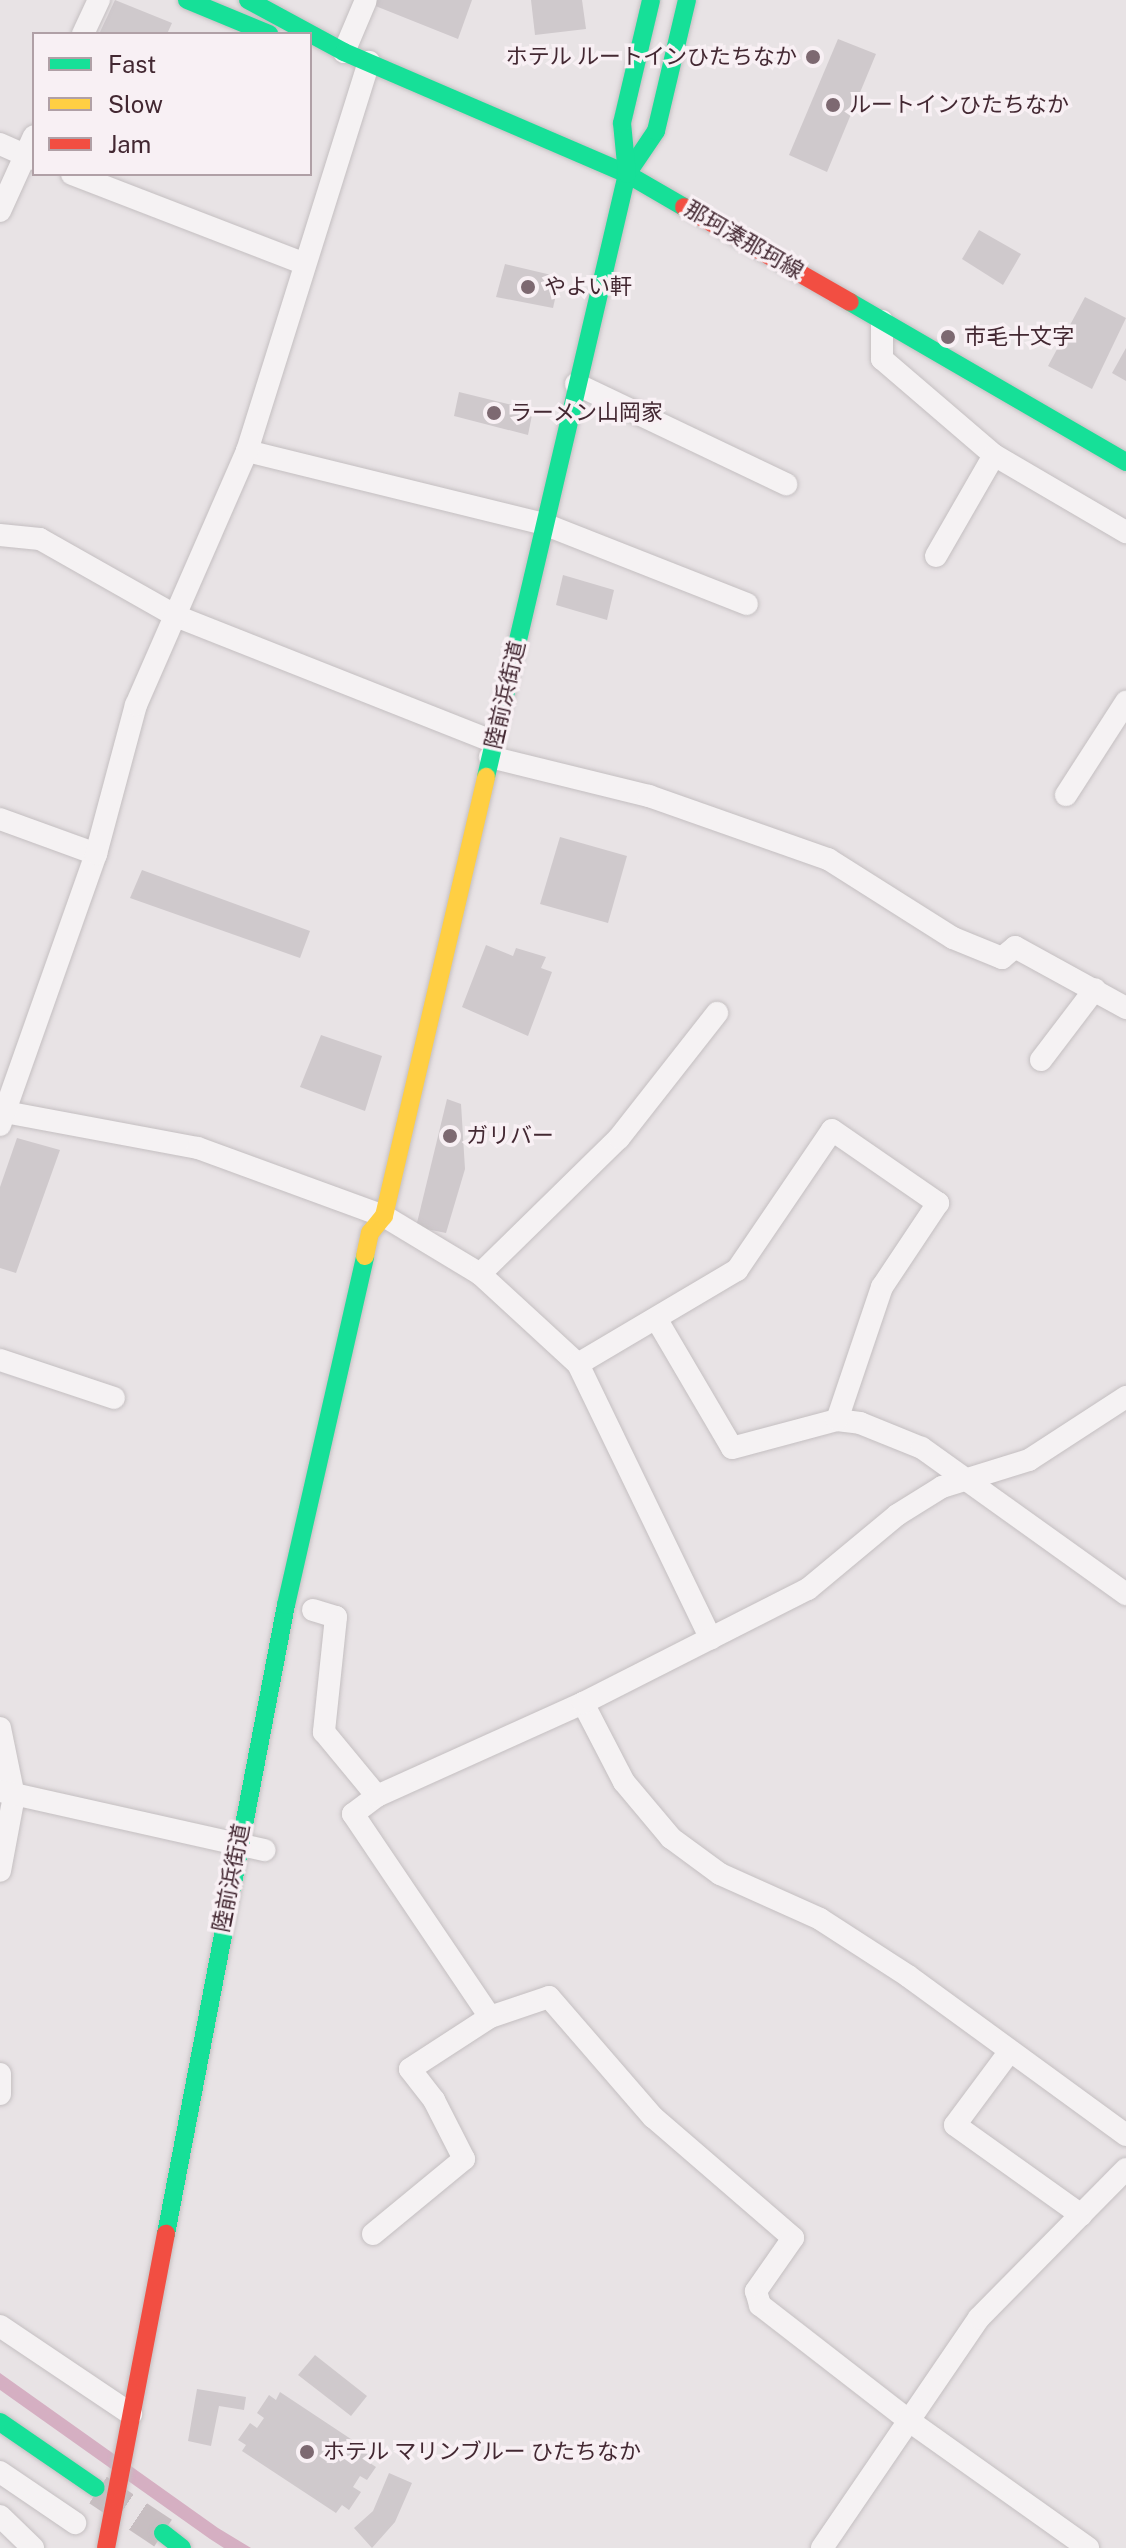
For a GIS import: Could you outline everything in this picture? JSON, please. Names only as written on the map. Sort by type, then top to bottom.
[{"type":"main road","points":[[187,0],[264,32]]},
{"type":"main road","name":"那珂湊那珂線","points":[[248,0],[307,32]]},
{"type":"main road","name":"陸前浜街道","points":[[106,2548],[237,1845],[370,1233],[384,1216],[627,174],[622,123],[651,0]]},
{"type":"main road","name":"陸前浜街道","points":[[627,174],[656,131],[687,0]]},
{"type":"main road","name":"那珂湊那珂線","points":[[312,35],[344,52],[627,174],[1126,462]]},
{"type":"main road","name":"那珂湊那珂線","points":[[312,44],[344,52]]},
{"type":"main road","points":[[384,1216],[393,1239]]},
{"type":"main road","points":[[0,2422],[96,2488]]},
{"type":"main road","points":[[163,2533],[182,2548]]},
{"type":"street","points":[[84,32],[99,0]]},
{"type":"street","points":[[344,52],[366,0]]},
{"type":"street","points":[[369,62],[303,263],[247,451],[136,705],[96,854],[2,1116],[198,1148],[384,1216],[480,1274],[578,1364],[711,1639]]},
{"type":"street","points":[[0,144],[31,150],[0,211]]},
{"type":"street","points":[[77,176],[303,263]]},
{"type":"street","points":[[882,321],[882,359],[994,455],[1126,532]]},
{"type":"street","points":[[576,384],[786,484]]},
{"type":"street","points":[[247,451],[544,524],[747,604]]},
{"type":"street","points":[[936,556],[994,455]]},
{"type":"street","points":[[0,535],[40,539],[176,616],[492,749],[649,796],[828,859],[953,938],[1002,958],[1015,947],[1126,1008]]},
{"type":"street","points":[[1066,795],[1126,702]]},
{"type":"street","points":[[0,819],[96,854]]},
{"type":"street","points":[[1041,1060],[1095,989]]},
{"type":"street","points":[[480,1274],[619,1138],[717,1013]]},
{"type":"street","points":[[578,1364],[737,1270],[832,1130],[938,1203],[882,1287],[837,1420]]},
{"type":"street","points":[[657,1320],[732,1448],[837,1420],[860,1423],[922,1448],[1126,1594]]},
{"type":"street","points":[[0,1360],[114,1398]]},
{"type":"street","points":[[490,2017],[353,1814],[377,1796],[583,1703],[808,1589],[897,1515],[966,1478],[1029,1460],[1126,1397]]},
{"type":"street","points":[[314,1610],[336,1617],[324,1732],[377,1796]]},
{"type":"street","points":[[583,1703],[624,1782],[671,1838],[720,1874],[820,1919],[1126,2135]]},
{"type":"street","points":[[0,1728],[7,1794],[0,1871]]},
{"type":"street","points":[[7,1794],[237,1845],[266,1848]]},
{"type":"street","points":[[373,2234],[464,2159],[434,2100],[410,2069],[490,2017],[549,1997],[653,2117],[793,2238],[756,2291],[760,2305],[908,2420],[1088,2548]]},
{"type":"street","points":[[1010,2051],[955,2125],[1081,2215]]},
{"type":"street","points":[[0,2074],[0,2094]]},
{"type":"street","points":[[822,2548],[979,2318],[1126,2169]]},
{"type":"street","points":[[0,2326],[131,2414]]},
{"type":"street","points":[[0,2472],[75,2523]]},
{"type":"street","points":[[0,2516],[33,2548]]},
{"type":"shaded area","points":[[0,2373],[218,2528],[251,2548],[224,2548],[210,2539],[0,2390]]},
{"type":"building","points":[[115,0],[172,23],[168,32],[100,32]]},
{"type":"building","points":[[375,0],[472,0],[458,39],[373,5]]},
{"type":"building","points":[[531,0],[582,0],[586,29],[535,35]]},
{"type":"building","name":"ルートインひたちなか","points":[[838,39],[876,54],[827,172],[789,155]]},
{"type":"building","points":[[979,230],[1021,254],[1003,285],[962,259]]},
{"type":"building","name":"やよい軒","points":[[505,264],[560,277],[553,308],[496,297]]},
{"type":"building","points":[[1085,297],[1126,318],[1092,389],[1048,366]]},
{"type":"building","points":[[1126,348],[1126,381],[1112,373]]},
{"type":"building","name":"ラーメン山岡家","points":[[459,392],[533,410],[528,435],[454,416]]},
{"type":"building","points":[[563,575],[614,590],[607,620],[556,605]]},
{"type":"building","points":[[560,837],[627,856],[608,923],[540,904]]},
{"type":"building","points":[[142,870],[310,931],[300,958],[130,898]]},
{"type":"building","points":[[486,945],[513,956],[516,948],[546,957],[541,968],[552,972],[528,1036],[462,1007]]},
{"type":"building","points":[[321,1035],[382,1056],[365,1111],[300,1087]]},
{"type":"building","name":"ガリバー","points":[[447,1099],[461,1104],[465,1169],[446,1233],[416,1227]]},
{"type":"building","points":[[17,1138],[60,1150],[16,1273],[0,1268],[0,1187]]},
{"type":"building","points":[[315,2355],[367,2396],[351,2416],[298,2375]]},
{"type":"building","points":[[197,2389],[246,2397],[244,2410],[219,2406],[211,2446],[188,2441]]},
{"type":"building","name":"ホテル マリンブルー ひたちなか","points":[[280,2392],[372,2453],[367,2461],[376,2467],[367,2480],[360,2476],[353,2487],[361,2492],[349,2510],[342,2505],[336,2513],[242,2451],[246,2445],[238,2440],[250,2423],[257,2428],[264,2418],[257,2413],[269,2395],[276,2400]]},
{"type":"building","points":[[389,2473],[412,2483],[395,2522],[372,2548],[354,2528],[373,2511]]},
{"type":"tunnel","points":[[98,2490],[163,2533]]},
{"type":"traffic: fast","points":[[187,0],[264,32]]},
{"type":"traffic: fast","points":[[248,0],[307,32]]},
{"type":"traffic: fast","points":[[486,777],[627,174],[622,123],[651,0]]},
{"type":"traffic: fast","points":[[627,174],[656,131],[687,0]]},
{"type":"traffic: fast","points":[[312,35],[344,52],[627,174],[684,207]]},
{"type":"traffic: fast","points":[[850,302],[1126,462]]},
{"type":"traffic: fast","points":[[166,2234],[286,1605],[365,1256]]},
{"type":"traffic: fast","points":[[0,2422],[96,2488]]},
{"type":"traffic: fast","points":[[163,2533],[182,2548]]},
{"type":"traffic: slow","points":[[365,1256],[370,1233],[384,1216],[486,777]]},
{"type":"traffic: jam","points":[[684,207],[850,302]]},
{"type":"traffic: jam","points":[[106,2548],[166,2234]]},
{"type":"place","name":"ホテル ルートインひたちなか","points":[[813,57]]},
{"type":"place","name":"ルートインひたちなか","points":[[833,105]]},
{"type":"place","name":"やよい軒","points":[[528,287]]},
{"type":"place","name":"市毛十文字","points":[[948,337]]},
{"type":"place","name":"ラーメン山岡家","points":[[494,413]]},
{"type":"place","name":"ガリバー","points":[[450,1136]]},
{"type":"place","name":"ホテル マリンブルー ひたちなか","points":[[307,2452]]}]
